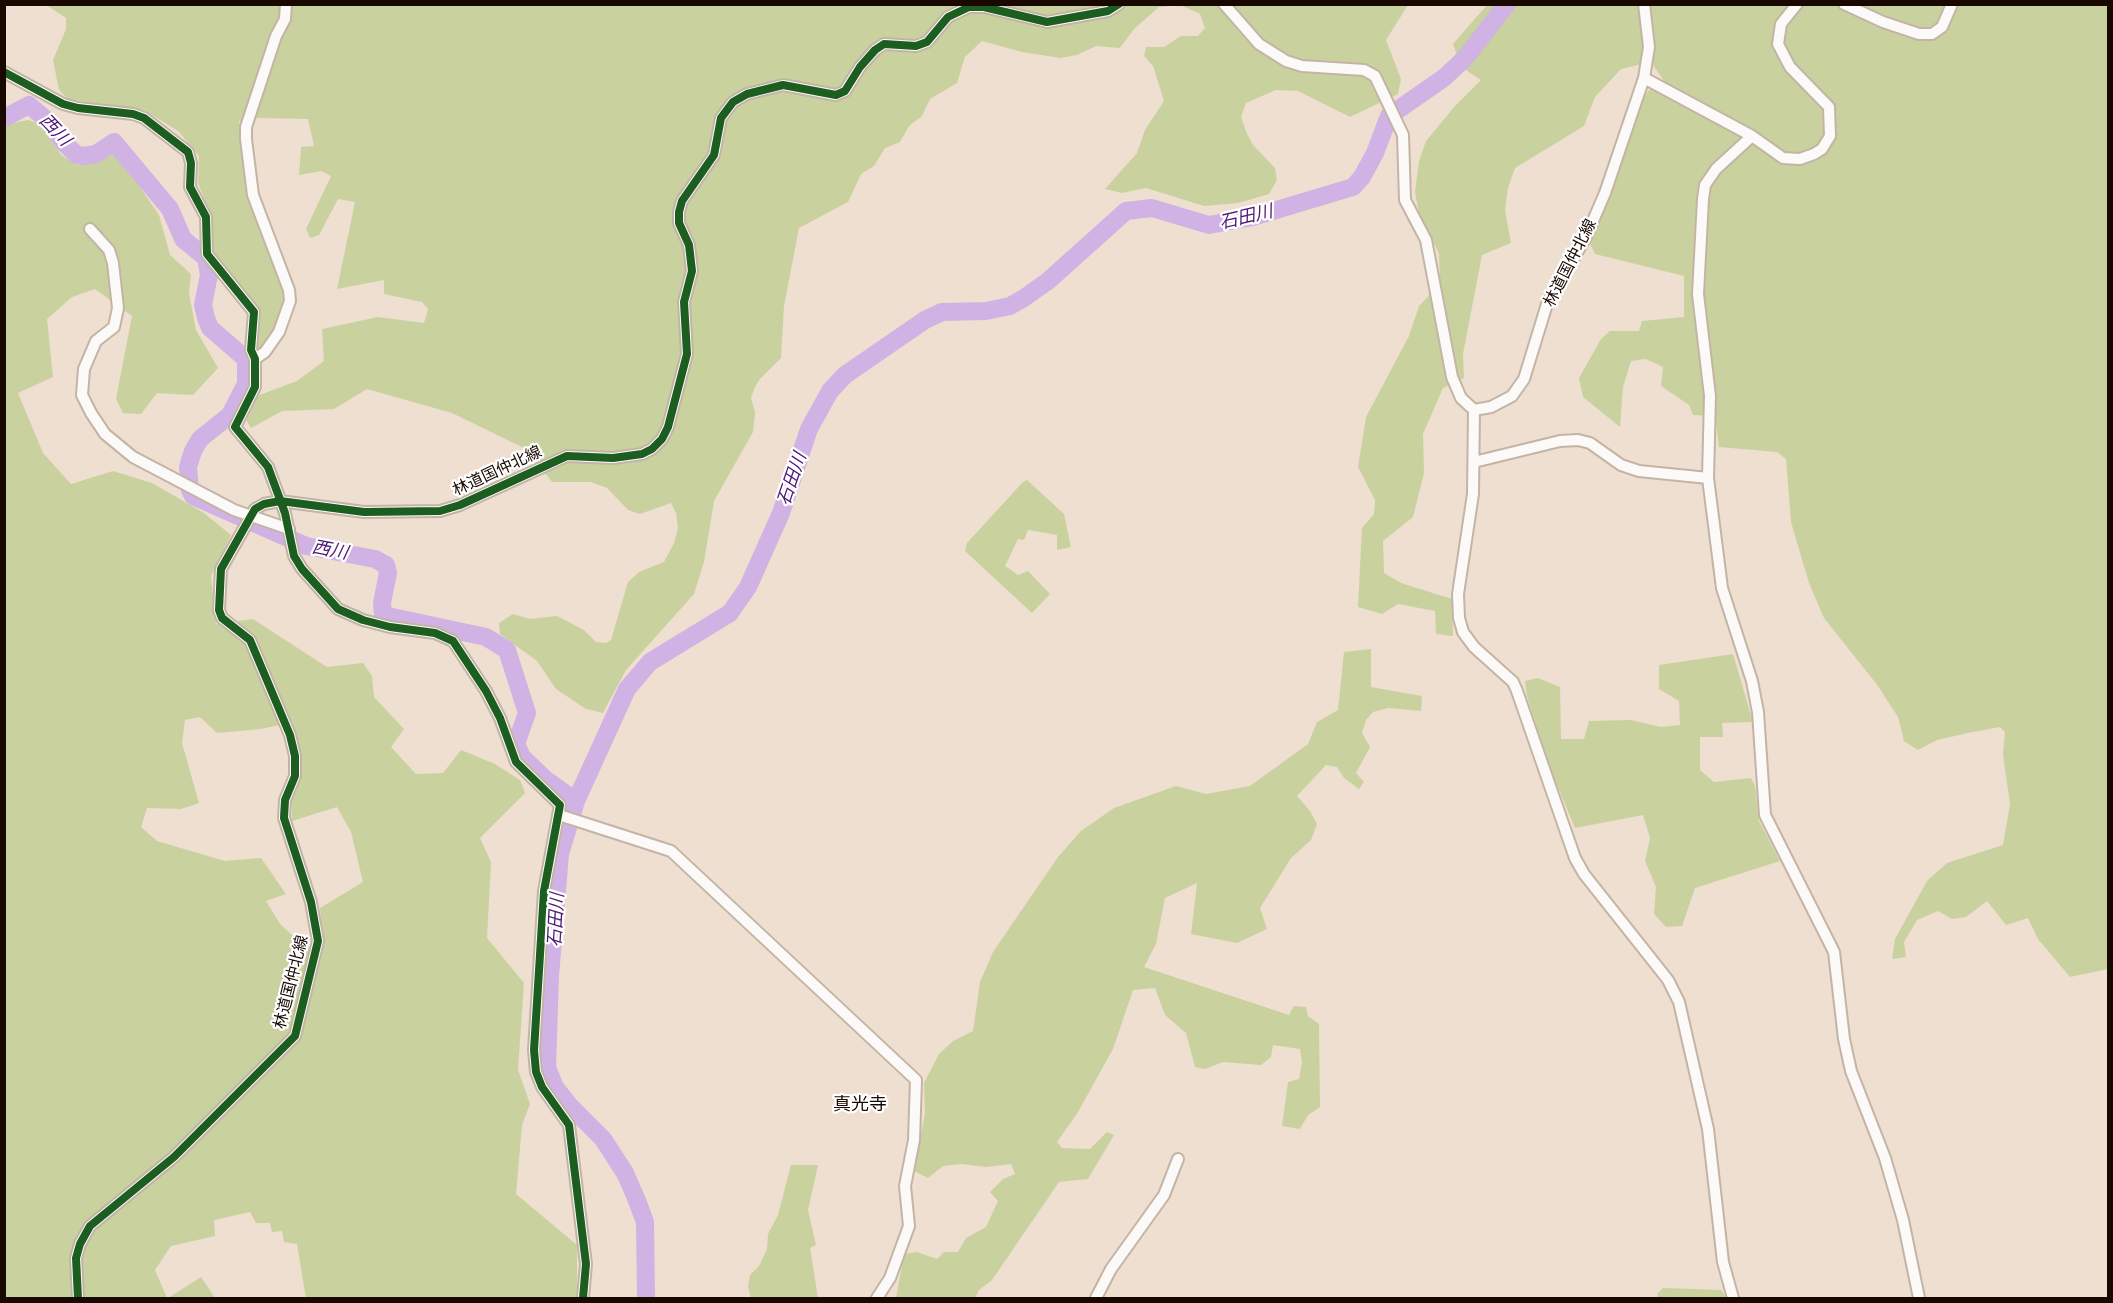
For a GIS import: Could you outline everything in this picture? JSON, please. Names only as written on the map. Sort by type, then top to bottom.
[{"type":"street","points":[[255,359],[265,352],[279,332],[290,301],[289,290],[254,195],[246,139],[246,127],[276,36],[285,19],[286,4]]},
{"type":"street","name":"林道国仲北線","points":[[280,501],[364,512],[440,511],[460,505],[567,456],[613,458],[642,454],[652,449],[662,439],[668,427],[687,354],[684,302],[692,271],[689,245],[679,223],[679,212],[682,201],[714,155],[721,118],[733,102],[747,94],[783,85],[836,95],[845,91],[860,67],[875,50],[884,45],[916,46],[927,42],[948,17],[969,7],[984,7],[1047,22],[1108,11],[1119,4]]},
{"type":"street","points":[[1224,4],[1259,44],[1275,56],[1302,66],[1364,70],[1374,76],[1404,135],[1405,200],[1426,240],[1452,377],[1461,398],[1474,410],[1472,510],[1458,594],[1459,618],[1474,648],[1513,682],[1571,846],[1584,874],[1668,980],[1679,1002],[1708,1129],[1723,1262],[1733,1299]]},
{"type":"street","name":"林道国仲北線","points":[[1474,410],[1491,407],[1512,396],[1524,379],[1547,304],[1586,237],[1605,193],[1636,94],[1644,78],[1649,46],[1644,4]]},
{"type":"street","points":[[1644,78],[1752,136],[1783,158],[1792,159],[1814,154],[1822,148],[1830,136],[1829,106],[1791,67],[1778,45],[1781,24],[1797,4]]},
{"type":"street","points":[[1844,4],[1883,22],[1919,34],[1932,34],[1942,27],[1952,4]]},
{"type":"street","points":[[4,72],[63,104],[78,108],[126,112],[144,118],[188,152],[191,163],[190,187],[206,217],[207,254],[254,312],[251,350],[255,359],[255,387],[235,427],[268,467],[289,531],[292,549],[302,569],[338,609],[390,627],[435,633],[453,641],[486,691],[500,718],[516,762],[560,805],[544,891],[534,1050],[536,1072],[542,1087],[569,1125],[586,1264],[583,1299]]},
{"type":"street","points":[[1752,136],[1716,169],[1705,185],[1703,199],[1698,294],[1710,396],[1708,478],[1722,588],[1752,681],[1758,712],[1765,815],[1833,952],[1844,1039],[1851,1071],[1885,1158],[1903,1220],[1919,1299]]},
{"type":"street","points":[[90,229],[109,250],[113,262],[118,308],[114,327],[96,341],[84,369],[82,395],[105,434],[134,458],[189,488],[234,510],[251,514],[289,531]]},
{"type":"street","points":[[1474,462],[1560,441],[1578,440],[1590,443],[1621,465],[1639,471],[1708,478]]},
{"type":"street","points":[[251,514],[264,504],[280,501]]},
{"type":"street","name":"林道国仲北線","points":[[78,1299],[76,1258],[80,1244],[90,1227],[174,1157],[295,1036],[318,941],[311,902],[284,818],[285,800],[295,776],[295,756],[290,735],[250,640],[222,618],[219,610],[221,568],[251,514]]},
{"type":"street","points":[[559,815],[670,850],[916,1080],[914,1140],[905,1186],[909,1227],[890,1278],[877,1299]]},
{"type":"street","points":[[1096,1299],[1111,1269],[1164,1195],[1178,1160]]},
{"type":"green space","points":[[46,5],[1180,5],[1159,7],[1134,29],[1120,48],[1096,46],[1077,55],[1060,58],[1022,52],[982,41],[965,57],[957,83],[930,99],[922,116],[909,126],[900,142],[885,148],[874,166],[861,174],[848,202],[799,228],[784,306],[781,358],[759,380],[754,389],[751,398],[755,412],[753,432],[714,501],[704,562],[694,594],[626,670],[603,713],[586,709],[556,689],[537,661],[500,634],[499,623],[513,614],[530,619],[557,616],[584,630],[596,642],[606,643],[611,640],[628,582],[639,572],[664,562],[674,543],[678,528],[676,513],[671,503],[640,514],[628,510],[607,488],[591,482],[552,482],[526,449],[452,413],[367,389],[334,409],[282,411],[251,428],[246,420],[257,396],[297,381],[324,361],[322,329],[378,317],[424,323],[428,309],[422,302],[384,294],[384,280],[337,289],[355,202],[338,199],[319,235],[310,238],[306,229],[331,176],[321,171],[299,175],[301,147],[314,146],[308,119],[259,118],[239,121],[249,192],[278,273],[285,302],[272,334],[260,350],[256,345],[259,308],[216,257],[211,241],[210,213],[198,183],[199,156],[178,131],[144,110],[68,99],[59,90],[53,60],[66,29],[66,18]]},
{"type":"green space","points":[[1180,5],[1408,5],[1386,40],[1401,79],[1398,94],[1350,117],[1298,91],[1276,90],[1246,103],[1241,117],[1247,134],[1253,145],[1275,168],[1277,180],[1269,194],[1238,203],[1204,206],[1146,188],[1122,193],[1105,189],[1137,153],[1145,130],[1164,101],[1153,66],[1144,56],[1146,47],[1164,47],[1181,36],[1198,36],[1205,28],[1200,14]]},
{"type":"green space","points":[[1487,5],[2108,5],[2108,969],[2070,977],[2038,939],[2028,918],[2006,925],[1987,901],[1966,917],[1952,919],[1938,911],[1917,920],[1904,942],[1906,957],[1892,959],[1895,939],[1927,881],[1947,863],[2003,845],[2010,804],[2003,755],[2005,732],[2000,727],[1968,733],[1937,740],[1918,750],[1904,741],[1898,717],[1878,686],[1824,618],[1809,583],[1791,522],[1786,459],[1777,452],[1719,447],[1715,416],[1693,415],[1689,405],[1661,386],[1663,367],[1646,359],[1631,361],[1623,387],[1620,427],[1583,397],[1579,378],[1601,339],[1610,331],[1639,331],[1642,321],[1684,317],[1684,276],[1595,254],[1589,242],[1635,109],[1649,90],[1664,81],[1651,62],[1621,69],[1595,97],[1584,126],[1515,168],[1508,188],[1505,210],[1511,243],[1482,255],[1463,354],[1464,378],[1443,388],[1423,434],[1424,473],[1413,517],[1383,541],[1384,573],[1401,583],[1452,599],[1453,636],[1436,634],[1435,611],[1398,604],[1382,614],[1358,607],[1362,528],[1374,514],[1375,500],[1358,467],[1366,417],[1409,336],[1419,306],[1440,284],[1439,254],[1419,213],[1415,192],[1419,161],[1426,141],[1455,106],[1481,80],[1461,67],[1453,44]]},
{"type":"green space","points":[[28,120],[41,124],[61,155],[78,165],[116,152],[159,215],[170,255],[191,274],[189,293],[196,330],[218,368],[193,395],[157,393],[141,414],[123,413],[116,399],[132,316],[95,289],[72,297],[47,319],[53,377],[18,393],[43,453],[71,484],[113,471],[152,483],[204,513],[231,535],[211,576],[216,624],[253,619],[327,667],[363,663],[372,676],[374,697],[404,729],[391,747],[416,774],[443,773],[461,750],[495,764],[520,780],[525,793],[480,838],[491,862],[487,938],[524,983],[518,1070],[530,1104],[522,1125],[516,1194],[577,1245],[577,1298],[306,1298],[297,1244],[284,1242],[282,1231],[272,1232],[270,1223],[256,1223],[250,1212],[214,1220],[215,1236],[171,1246],[155,1270],[167,1298],[5,1298],[4,125]],"holes":[[[200,717],[217,733],[261,729],[293,722],[302,767],[292,801],[292,821],[337,807],[351,832],[363,882],[320,908],[323,937],[321,948],[305,947],[280,924],[266,901],[286,894],[261,858],[225,861],[157,841],[141,827],[147,808],[181,809],[199,803],[182,743],[185,720]]]},
{"type":"green space","points":[[1027,480],[1064,514],[1071,547],[1057,550],[1057,535],[1028,530],[1024,540],[1018,539],[1005,566],[1018,575],[1028,571],[1050,594],[1032,613],[965,551],[967,543]]},
{"type":"green space","points":[[1371,649],[1371,687],[1422,696],[1421,711],[1388,708],[1373,712],[1366,720],[1362,733],[1370,747],[1356,773],[1364,782],[1359,789],[1344,778],[1337,767],[1326,765],[1297,796],[1310,811],[1317,824],[1311,840],[1291,858],[1260,908],[1267,929],[1237,943],[1191,934],[1197,883],[1165,898],[1156,944],[1144,967],[1289,1015],[1294,1006],[1306,1007],[1308,1016],[1319,1024],[1320,1107],[1308,1115],[1300,1129],[1282,1126],[1288,1082],[1299,1079],[1302,1062],[1300,1049],[1273,1045],[1271,1057],[1261,1065],[1223,1062],[1205,1069],[1195,1067],[1186,1033],[1165,1015],[1155,988],[1133,990],[1113,1049],[1078,1112],[1057,1142],[1062,1148],[1090,1149],[1107,1132],[1114,1135],[1088,1179],[1059,1182],[992,1280],[979,1290],[975,1298],[896,1298],[904,1254],[917,1252],[937,1259],[944,1252],[958,1252],[966,1238],[986,1227],[998,1201],[990,1192],[1003,1179],[1015,1174],[1011,1164],[986,1167],[962,1164],[943,1166],[928,1178],[914,1171],[925,1114],[924,1083],[939,1054],[953,1041],[973,1031],[980,982],[993,952],[1058,857],[1081,831],[1114,808],[1176,786],[1206,794],[1250,786],[1308,744],[1317,722],[1338,710],[1344,652]]},
{"type":"green space","points":[[1733,654],[1753,722],[1722,723],[1723,737],[1700,737],[1700,770],[1714,782],[1751,778],[1755,786],[1759,821],[1780,861],[1695,888],[1682,926],[1666,927],[1654,914],[1656,887],[1645,861],[1650,838],[1643,815],[1575,828],[1547,761],[1527,696],[1525,681],[1538,678],[1560,687],[1561,739],[1584,739],[1589,721],[1631,720],[1661,727],[1680,725],[1679,701],[1659,689],[1659,665]]},
{"type":"green space","points":[[791,1165],[818,1165],[808,1210],[816,1245],[810,1248],[818,1298],[751,1298],[748,1287],[750,1275],[759,1266],[767,1249],[768,1234],[778,1215]]},
{"type":"green space","points":[[201,1277],[215,1298],[168,1298]]},
{"type":"green space","points":[[1663,1288],[1721,1290],[1727,1298],[1657,1298]]},
{"type":"waterway","name":"石田川","points":[[646,1298],[645,1222],[636,1198],[625,1173],[603,1139],[569,1105],[555,1087],[547,1067],[550,976],[560,854],[576,801],[627,689],[650,662],[730,613],[748,587],[781,513],[809,429],[830,391],[845,375],[925,320],[942,312],[986,311],[1010,306],[1024,298],[1048,281],[1126,211],[1152,208],[1209,225],[1253,217],[1353,187],[1362,177],[1375,153],[1389,116],[1445,77],[1465,58],[1507,4]]},
{"type":"waterway","name":"西川","points":[[4,118],[29,105],[49,122],[64,143],[77,155],[96,154],[114,142],[170,209],[183,239],[206,258],[209,275],[203,305],[206,318],[210,328],[246,359],[246,384],[230,415],[200,439],[193,451],[188,467],[190,490],[193,496],[306,546],[375,559],[386,565],[388,573],[382,603],[383,615],[486,637],[507,650],[527,713],[516,744],[522,757],[545,779],[576,801]]},
{"type":"cycle path","points":[[78,1298],[76,1258],[80,1244],[90,1226],[174,1157],[295,1036],[318,941],[311,902],[284,818],[285,800],[295,776],[295,756],[290,735],[250,640],[222,618],[219,610],[221,569],[255,509],[264,504],[280,501],[364,512],[440,511],[460,505],[567,456],[613,458],[642,454],[652,449],[662,439],[668,427],[687,354],[684,302],[692,271],[689,245],[679,223],[679,212],[682,201],[714,155],[721,118],[733,102],[747,94],[783,85],[836,95],[845,91],[860,67],[875,50],[884,44],[916,46],[927,42],[948,17],[969,7],[984,7],[1047,22],[1108,11],[1119,4]]},
{"type":"cycle path","points":[[4,72],[63,104],[78,108],[133,114],[144,118],[188,152],[191,163],[190,187],[206,217],[207,254],[254,312],[251,350],[255,359],[255,387],[235,427],[268,467],[285,513],[294,556],[302,569],[338,609],[363,620],[390,627],[435,633],[453,641],[486,691],[500,718],[516,762],[560,805],[544,891],[534,1050],[536,1072],[542,1087],[569,1125],[586,1264],[583,1298]]},
{"type":"district","name":"真光寺","points":[[860,1104]]}]
